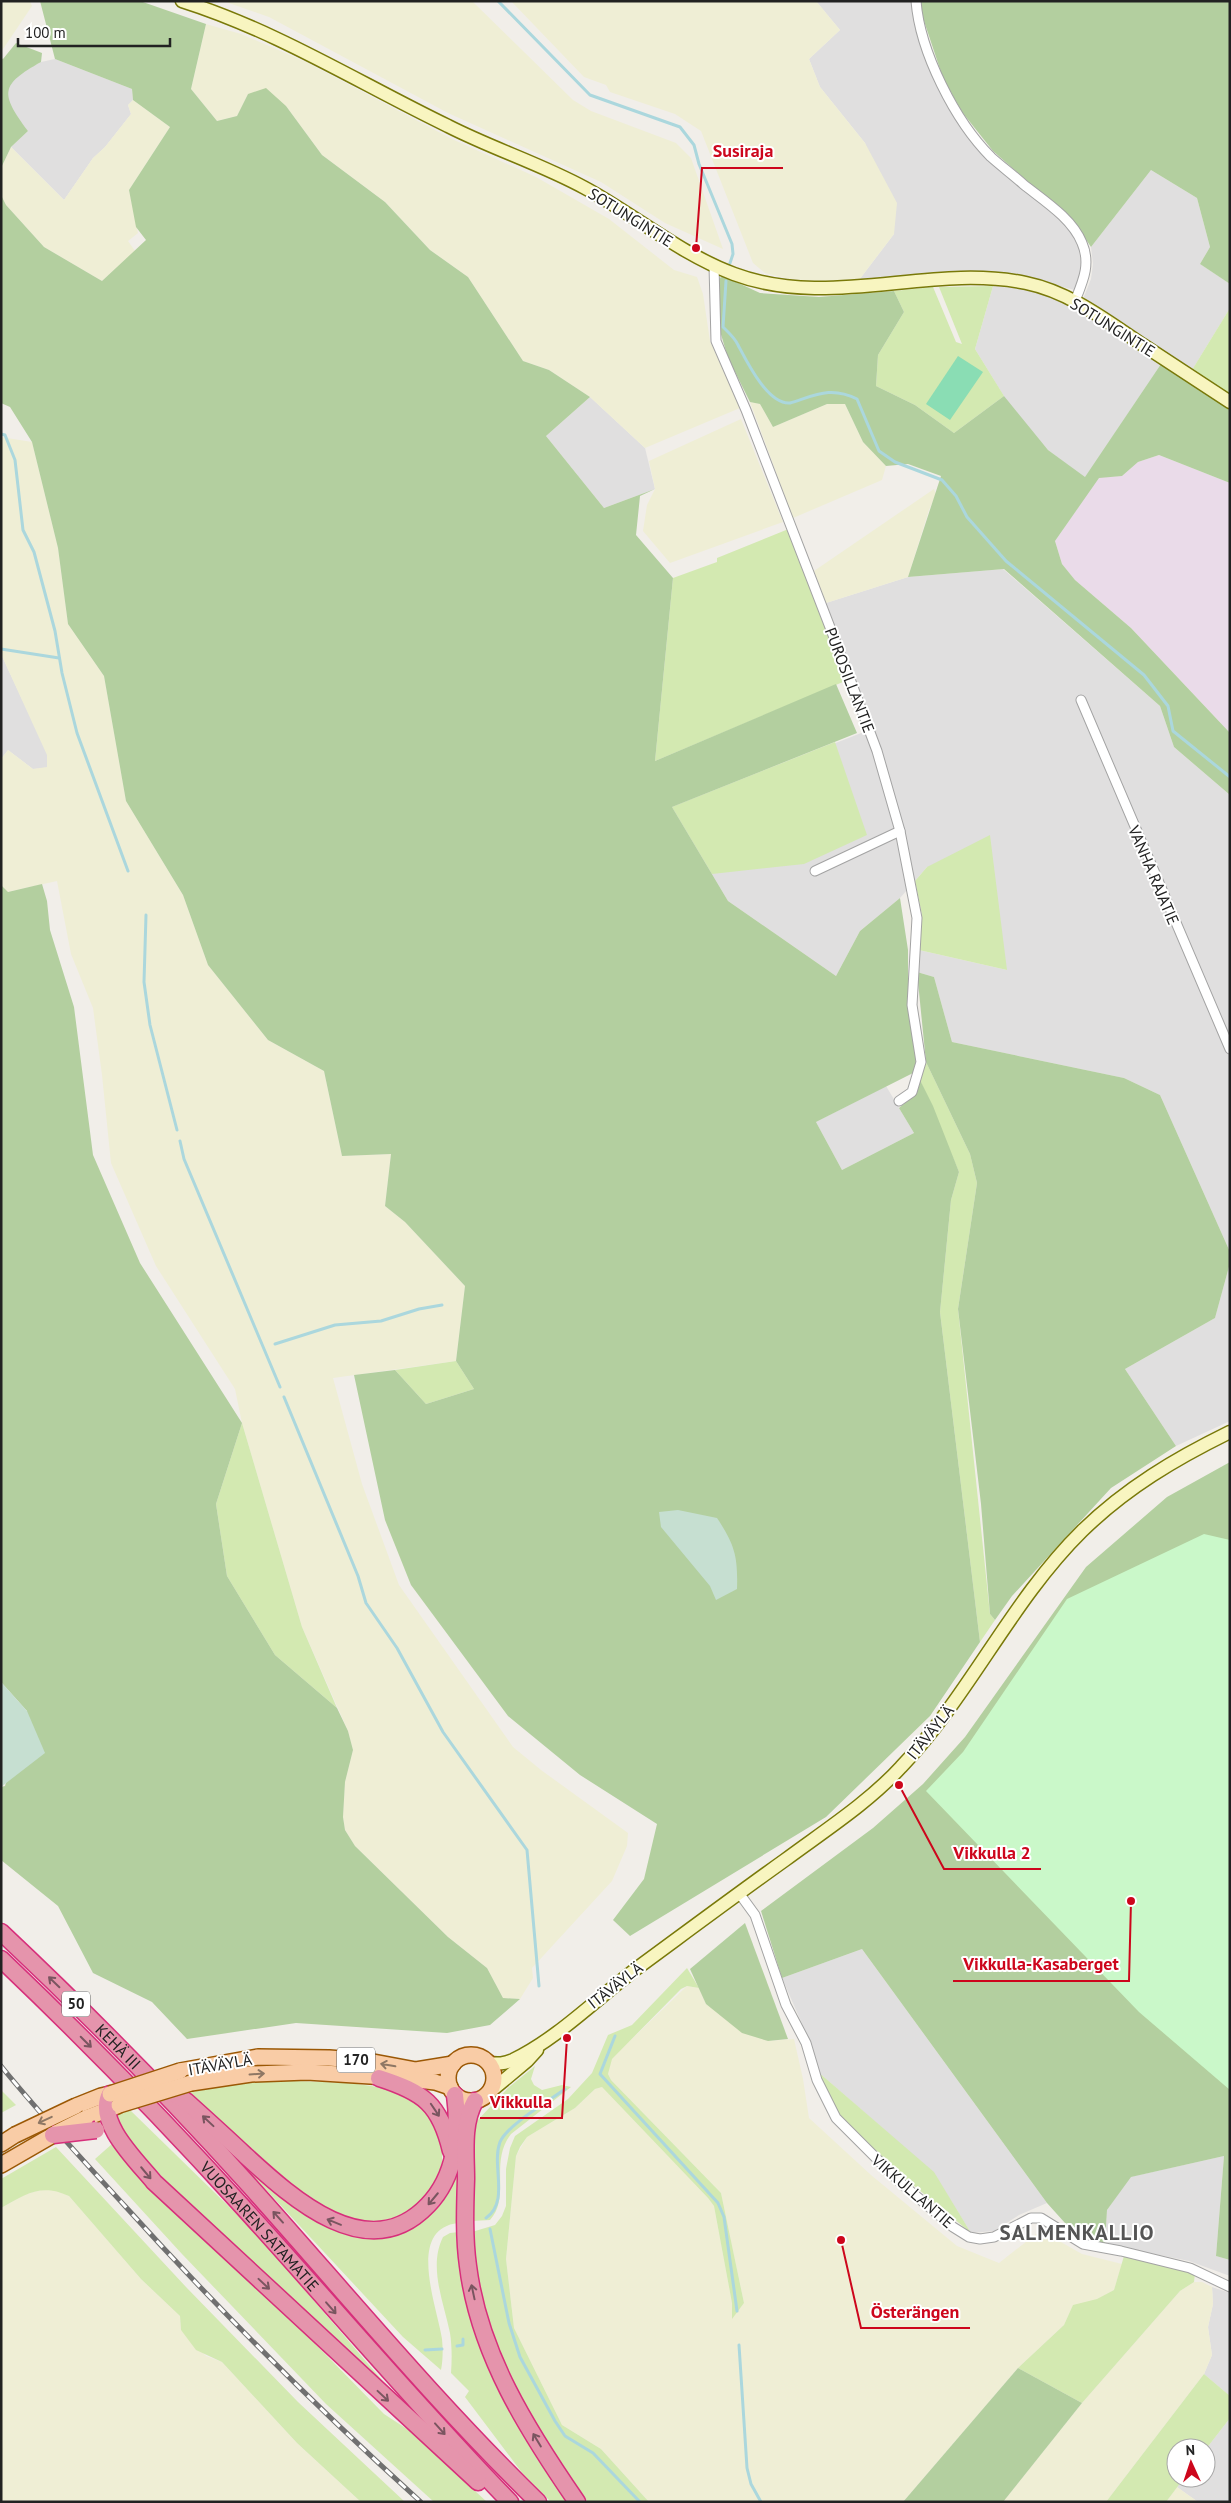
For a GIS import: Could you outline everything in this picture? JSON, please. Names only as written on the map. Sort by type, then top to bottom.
[{"type":"highway","name":"KEHÄ III","points":[[1,1932],[150,2078]]},
{"type":"highway","name":"VUOSAAREN SATAMATIE","points":[[1,1959],[134,2090],[241,2205],[449,2439],[510,2502]]},
{"type":"highway","points":[[150,2078],[186,2101],[265,2174],[322,2217],[347,2227],[382,2230],[413,2218],[423,2210],[440,2190],[452,2155],[458,2122],[452,2091]]},
{"type":"highway","name":"VUOSAAREN SATAMATIE","points":[[150,2078],[247,2183],[466,2429],[538,2502]]},
{"type":"highway","points":[[378,2078],[405,2086],[428,2101],[436,2109],[443,2124],[452,2155]]},
{"type":"highway","points":[[475,2101],[467,2122],[466,2231],[468,2268],[477,2309],[493,2357],[518,2408],[577,2502]]},
{"type":"highway","points":[[112,2103],[115,2136]]},
{"type":"highway","points":[[53,2134],[91,2124],[115,2136],[154,2182],[439,2448],[472,2478],[504,2502]]},
{"type":"main road","points":[[473,2055],[489,2063],[494,2074],[491,2091],[475,2101],[461,2099],[452,2091],[449,2071],[460,2058],[473,2055]]},
{"type":"main road","name":"ITÄVÄYLÄ","points":[[91,2124],[112,2103],[180,2071],[266,2057],[368,2061],[416,2070],[453,2064]]},
{"type":"main road","name":"ITÄVÄYLÄ","points":[[1,2144],[15,2135],[100,2096],[112,2103],[222,2077],[280,2072],[307,2072],[435,2082],[452,2091]]},
{"type":"main road","points":[[1,2165],[53,2134]]},
{"type":"street","name":"SOTUNGINTIE","points":[[182,1],[222,14],[277,37],[449,127],[570,180],[674,244],[714,266],[745,278],[789,287],[854,287],[993,279],[1027,283],[1075,301],[1230,402]]},
{"type":"street","points":[[916,1],[926,46],[939,80],[957,111],[990,156],[1071,224],[1082,242],[1087,265],[1075,301]]},
{"type":"street","name":"PUROSILLANTIE","points":[[714,266],[716,341],[746,410],[850,679],[877,751],[900,831],[917,918],[912,1005],[921,1062],[912,1092],[899,1101]]},
{"type":"street","name":"VANHA RAJATIE","points":[[1081,700],[1230,1049]]},
{"type":"street","points":[[815,871],[900,831]]},
{"type":"street","name":"ITÄVÄYLÄ","points":[[489,2063],[499,2064],[511,2061],[547,2039],[637,1968],[851,1811],[900,1768],[941,1721],[1022,1606],[1080,1533],[1124,1494],[1150,1475],[1230,1432]]},
{"type":"street","name":"VIKKULLANTIE","points":[[738,1893],[755,1915],[786,2005],[806,2043],[817,2080],[836,2118],[904,2185],[954,2227],[969,2237],[988,2238],[1031,2218],[1040,2218],[1083,2244],[1190,2268],[1230,2287]]},
{"type":"street","name":"ITÄVÄYLÄ","points":[[491,2091],[527,2062],[547,2039]]},
{"type":"shaded area","points":[[816,1],[911,1],[922,49],[936,84],[954,115],[987,158],[1069,228],[1078,244],[1082,269],[1075,290],[1019,276],[859,280],[894,234],[865,143],[820,87],[809,59],[840,30]]},
{"type":"shaded area","points":[[55,59],[132,89],[133,100],[128,105],[131,114],[105,147],[93,158],[64,200],[11,147],[28,131],[11,111],[6,87],[14,76],[41,62]]},
{"type":"shaded area","points":[[1151,170],[1197,198],[1210,247],[1200,264],[1230,284],[1230,308],[1192,370],[1083,299],[1091,279],[1093,264],[1091,247]]},
{"type":"shaded area","points":[[993,286],[1023,289],[1048,295],[1115,333],[1161,364],[1085,478],[1048,450],[1010,406],[975,349]]},
{"type":"shaded area","points":[[590,397],[645,448],[655,489],[604,508],[546,436]]},
{"type":"shaded area","points":[[1159,455],[1230,483],[1230,733],[1131,628],[1075,580],[1062,564],[1055,541],[1099,477],[1122,476],[1138,462]]},
{"type":"shaded area","points":[[1003,569],[1160,706],[1174,747],[1230,795],[1230,1252],[1160,1095],[1124,1078],[952,1042],[934,977],[917,972],[919,950],[1007,970],[927,867],[900,898],[860,931],[836,976],[728,901],[672,807],[874,728],[826,603],[908,577]]},
{"type":"shaded area","points":[[1,654],[48,755],[47,768],[33,769],[8,750],[1,759]]},
{"type":"shaded area","points":[[886,1086],[914,1133],[842,1170],[816,1122]]},
{"type":"shaded area","points":[[1230,1263],[1230,1421],[1176,1446],[1125,1369],[1215,1318]]},
{"type":"shaded area","points":[[862,1949],[1047,2203],[1019,2215],[994,2231],[971,2233],[933,2172],[817,2071],[810,2042],[782,1978]]},
{"type":"shaded area","points":[[1224,2156],[1216,2256],[1230,2260],[1230,2276],[1189,2261],[1105,2244],[1107,2210],[1130,2177]]},
{"type":"shaded area","points":[[1212,2287],[1230,2293],[1230,2396],[1204,2374],[1212,2355],[1208,2327],[1213,2304]]},
{"type":"shaded area","points":[[1230,2418],[1230,2502],[1198,2502],[1178,2488],[1216,2488],[1215,2438]]},
{"type":"green space","points":[[1,1],[30,1],[32,6],[1,52]]},
{"type":"green space","points":[[40,1],[140,1],[206,24],[191,89],[217,121],[237,116],[248,94],[266,88],[286,106],[322,155],[385,202],[430,250],[468,277],[523,361],[549,370],[590,397],[546,436],[604,508],[655,489],[640,496],[636,535],[673,578],[655,761],[836,684],[857,733],[672,807],[728,901],[836,976],[860,931],[900,898],[908,950],[908,1004],[916,1061],[913,1073],[816,1122],[842,1170],[914,1133],[899,1108],[914,1095],[920,1080],[933,1106],[959,1172],[951,1200],[940,1312],[980,1642],[930,1716],[826,1817],[630,1936],[613,1920],[644,1879],[657,1824],[580,1775],[508,1716],[411,1585],[385,1520],[354,1375],[395,1370],[426,1404],[474,1389],[456,1361],[465,1286],[405,1222],[385,1206],[391,1154],[342,1156],[324,1071],[268,1040],[208,965],[183,895],[126,801],[104,676],[68,624],[58,548],[32,442],[10,407],[1,403],[1,195],[6,205],[44,247],[102,281],[146,240],[136,227],[129,190],[170,127],[133,100],[132,89],[55,59]]},
{"type":"green space","points":[[223,1],[472,1],[573,100],[591,111],[676,143],[691,158],[723,249],[665,223],[601,182],[448,113],[269,17]]},
{"type":"green space","points":[[511,1],[816,1],[840,30],[809,59],[820,87],[865,143],[897,203],[894,234],[859,280],[815,282],[789,279],[765,273],[753,263],[701,131],[675,114],[610,92],[606,85],[584,77]]},
{"type":"green space","points":[[921,1],[1230,1],[1230,284],[1200,264],[1210,247],[1197,198],[1151,170],[1091,247],[1075,223],[993,151],[962,112],[943,78],[921,12]]},
{"type":"green space","points":[[206,24],[241,34],[306,62],[452,139],[536,177],[609,219],[674,270],[697,277],[703,294],[710,341],[740,408],[645,448],[590,397],[549,370],[523,361],[468,277],[430,250],[385,202],[322,155],[286,106],[248,94],[237,116],[217,121],[191,89]]},
{"type":"green space","points":[[16,43],[42,53],[41,62],[18,77],[11,84],[9,99],[12,107],[28,131],[11,147],[1,168],[1,58],[3,59]]},
{"type":"green space","points":[[133,100],[170,127],[129,190],[138,233],[128,241],[135,251],[102,281],[44,247],[6,205],[1,195],[1,168],[11,147],[64,200],[93,158],[105,147],[131,114],[128,105]]},
{"type":"green space","points":[[723,276],[760,293],[819,297],[894,291],[904,312],[878,355],[876,386],[915,405],[954,433],[1004,396],[1048,450],[1085,477],[1161,364],[1230,410],[1230,483],[1159,455],[1138,462],[1122,476],[1099,478],[1055,541],[1062,564],[1075,580],[1131,628],[1230,733],[1230,795],[1174,747],[1160,706],[1004,569],[908,577],[941,476],[908,464],[886,466],[863,442],[845,404],[827,404],[773,427],[760,404],[750,402],[728,358],[720,331],[718,279]]},
{"type":"green space","points":[[993,286],[975,349],[1004,396],[954,433],[915,405],[876,386],[878,355],[904,312],[894,291],[933,287],[956,342],[962,344],[939,287]]},
{"type":"green space","points":[[1230,308],[1230,395],[1192,370]]},
{"type":"green space","points":[[958,356],[983,372],[950,420],[926,404]]},
{"type":"green space","points":[[750,402],[760,404],[773,427],[827,404],[845,404],[863,442],[886,466],[882,480],[793,518]]},
{"type":"green space","points":[[741,419],[783,522],[670,563],[643,531],[647,505],[655,489],[649,461]]},
{"type":"green space","points":[[1,437],[32,442],[58,548],[68,624],[104,676],[126,801],[183,895],[208,965],[268,1040],[324,1071],[342,1156],[391,1154],[385,1206],[405,1222],[465,1286],[456,1361],[333,1378],[362,1484],[399,1585],[513,1747],[541,1770],[628,1833],[627,1846],[612,1881],[532,1968],[533,1978],[520,1999],[503,1998],[487,1968],[448,1937],[355,1846],[345,1830],[343,1817],[345,1782],[353,1750],[348,1731],[302,1627],[242,1423],[235,1389],[156,1266],[111,1163],[93,1008],[71,954],[57,881],[7,892],[1,885],[1,759],[8,750],[33,769],[47,767],[47,755],[1,654]]},
{"type":"green space","points":[[934,489],[936,494],[929,510],[908,577],[826,603],[814,571]]},
{"type":"green space","points":[[791,528],[850,679],[655,761],[673,578],[717,562],[717,558]]},
{"type":"green space","points":[[835,742],[867,835],[804,864],[712,874],[672,807]]},
{"type":"green space","points":[[990,835],[1007,970],[919,950],[922,915],[915,881],[927,867]]},
{"type":"green space","points":[[42,884],[47,901],[50,930],[74,1007],[93,1155],[140,1263],[242,1423],[216,1504],[227,1576],[275,1655],[337,1708],[348,1731],[353,1750],[345,1782],[343,1817],[345,1830],[355,1846],[448,1937],[487,1968],[503,1998],[520,1999],[490,2025],[447,2033],[296,2023],[187,2039],[152,2002],[93,1973],[58,1906],[1,1860],[1,1787],[5,1786],[27,1711],[1,1682],[1,885],[8,892]]},
{"type":"green space","points":[[917,972],[934,977],[952,1042],[1124,1078],[1160,1095],[1230,1252],[1230,1263],[1215,1318],[1125,1369],[1176,1446],[1111,1488],[1012,1596],[995,1620],[990,1614],[981,1504],[958,1309],[977,1183],[970,1154],[926,1062]]},
{"type":"green space","points":[[926,1062],[970,1154],[977,1183],[958,1309],[990,1614],[995,1620],[980,1642],[940,1312],[951,1200],[959,1172],[920,1080]]},
{"type":"green space","points":[[456,1361],[474,1389],[426,1404],[395,1370]]},
{"type":"green space","points":[[242,1423],[302,1627],[337,1708],[275,1655],[227,1576],[216,1504]]},
{"type":"green space","points":[[1230,1462],[1230,2260],[1216,2256],[1224,2156],[1131,2177],[1107,2210],[1105,2244],[1074,2233],[1047,2203],[862,1949],[782,1978],[761,1911],[873,1828],[923,1784],[965,1737],[1086,1567],[1167,1497]]},
{"type":"green space","points":[[678,1510],[717,1518],[732,1544],[737,1568],[737,1589],[716,1600],[710,1586],[661,1527],[659,1512]]},
{"type":"green space","points":[[1204,1534],[1230,1540],[1230,2090],[1139,2012],[926,1791],[963,1752],[1067,1599]]},
{"type":"green space","points":[[1,1682],[27,1711],[45,1753],[1,1787]]},
{"type":"green space","points":[[745,1923],[788,2039],[768,2041],[742,2033],[706,2004],[690,1969]]},
{"type":"green space","points":[[687,1968],[699,1988],[687,1986],[681,1989],[612,2059],[608,2074],[611,2080],[721,2193],[744,2303],[732,2319],[732,2303],[714,2206],[602,2087],[595,2089],[575,2108],[527,2137],[516,2156],[506,2259],[514,2328],[562,2425],[601,2449],[649,2502],[588,2502],[551,2450],[524,2406],[492,2338],[474,2267],[472,2232],[495,2225],[502,2216],[506,2206],[506,2169],[510,2148],[515,2136],[568,2099],[592,2073],[608,2035],[632,2025]]},
{"type":"green space","points":[[687,1986],[699,1988],[706,2004],[768,2041],[794,2039],[809,2118],[871,2175],[957,2246],[999,2263],[1036,2234],[1045,2233],[1082,2254],[1122,2264],[1114,2290],[1098,2299],[1073,2306],[1064,2325],[1018,2368],[903,2502],[649,2502],[601,2449],[562,2425],[514,2328],[506,2259],[516,2156],[527,2137],[575,2108],[595,2089],[602,2087],[714,2206],[732,2303],[732,2318],[744,2303],[721,2193],[611,2080],[608,2074],[611,2059]]},
{"type":"green space","points":[[535,2066],[531,2079],[534,2085],[542,2090],[562,2085],[571,2087],[511,2134],[501,2156],[499,2201],[496,2211],[490,2220],[472,2221],[475,2123],[508,2088]]},
{"type":"green space","points":[[817,2071],[934,2172],[971,2233],[906,2179],[839,2116]]},
{"type":"green space","points":[[271,2080],[350,2083],[399,2090],[433,2116],[442,2144],[442,2162],[437,2181],[430,2194],[409,2214],[370,2224],[319,2208],[236,2139],[189,2093],[213,2087]]},
{"type":"green space","points":[[1,2090],[16,2105],[1,2113]]},
{"type":"green space","points":[[130,2110],[255,2232],[394,2394],[176,2192],[134,2146],[114,2114]]},
{"type":"green space","points":[[112,2144],[284,2312],[384,2414],[410,2431],[487,2502],[434,2502],[326,2404],[182,2254],[95,2159]]},
{"type":"green space","points":[[56,2147],[186,2287],[298,2402],[405,2502],[361,2502],[297,2443],[222,2362],[196,2350],[181,2330],[180,2316],[141,2279],[69,2196],[50,2190],[42,2190],[18,2198],[1,2208],[1,2179]]},
{"type":"green space","points":[[458,2150],[458,2223],[442,2228],[433,2239],[429,2254],[431,2289],[442,2339],[441,2370],[403,2337],[244,2166],[379,2237],[403,2233],[420,2224],[435,2211],[452,2187],[457,2171]]},
{"type":"green space","points":[[45,2189],[56,2190],[69,2196],[141,2279],[180,2316],[181,2330],[206,2356],[222,2362],[297,2443],[361,2502],[1,2502],[1,2208],[26,2194]]},
{"type":"green space","points":[[459,2232],[472,2309],[571,2502],[551,2502],[523,2474],[465,2397],[469,2391],[451,2373],[451,2338],[439,2285],[437,2260],[443,2237],[450,2233]]},
{"type":"green space","points":[[1124,2256],[1195,2273],[1194,2282],[1180,2291],[1082,2403],[1018,2368],[1064,2325],[1073,2305],[1097,2299],[1114,2290]]},
{"type":"green space","points":[[1194,2282],[1202,2282],[1212,2287],[1213,2304],[1208,2327],[1212,2355],[1204,2374],[1106,2502],[1003,2502],[1082,2403],[1180,2291]]},
{"type":"green space","points":[[1018,2368],[1082,2403],[1003,2502],[903,2502]]},
{"type":"green space","points":[[1204,2374],[1230,2396],[1230,2418],[1215,2438],[1166,2438],[1166,2488],[1176,2488],[1166,2502],[1106,2502]]},
{"type":"green space","points":[[1176,2488],[1178,2488],[1198,2502],[1166,2502]]},
{"type":"waterway","points":[[498,1],[590,95],[680,127],[694,145],[699,164],[732,244],[733,254],[730,263]]},
{"type":"waterway","points":[[726,281],[723,327],[735,340],[766,390],[782,402],[790,403],[831,392],[848,395],[857,399],[879,451],[895,462],[942,480],[956,496],[967,517],[1006,561],[1144,675],[1168,706],[1173,731],[1230,777]]},
{"type":"waterway","points":[[1,434],[5,435],[15,460],[23,530],[34,552],[55,631],[62,673],[77,733],[128,871]]},
{"type":"waterway","points":[[1,649],[59,658]]},
{"type":"waterway","points":[[146,915],[144,982],[150,1025],[177,1130]]},
{"type":"waterway","points":[[180,1141],[184,1159],[280,1387]]},
{"type":"waterway","points":[[275,1344],[335,1325],[381,1321],[419,1309],[442,1305]]},
{"type":"waterway","points":[[284,1397],[358,1576],[366,1603],[397,1648],[443,1732],[527,1850],[539,1986]]},
{"type":"waterway","points":[[615,2036],[600,2074],[718,2203],[724,2217],[737,2311]]},
{"type":"waterway","points":[[486,2218],[493,2211],[499,2193],[497,2162],[500,2142],[504,2135],[519,2121],[565,2089]]},
{"type":"waterway","points":[[490,2229],[509,2323],[520,2357],[555,2421],[565,2436],[593,2453],[640,2502]]},
{"type":"waterway","points":[[457,2346],[463,2345],[463,2339]]},
{"type":"waterway","points":[[739,2345],[747,2468],[751,2484],[761,2502]]},
{"type":"waterway","points":[[425,2350],[442,2349]]},
{"type":"railway","points":[[1,2066],[159,2244],[232,2320],[344,2431],[421,2502]]},
{"type":"place","name":"Susiraja","points":[[696,248]]},
{"type":"place","name":"Vikkulla 2","points":[[899,1785]]},
{"type":"place","name":"Vikkulla-Kasaberget","points":[[1131,1901]]},
{"type":"place","name":"Vikkulla","points":[[567,2038]]},
{"type":"place","name":"Österängen","points":[[841,2240]]},
{"type":"district","name":"SALMENKALLIO","points":[[1077,2233]]}]
